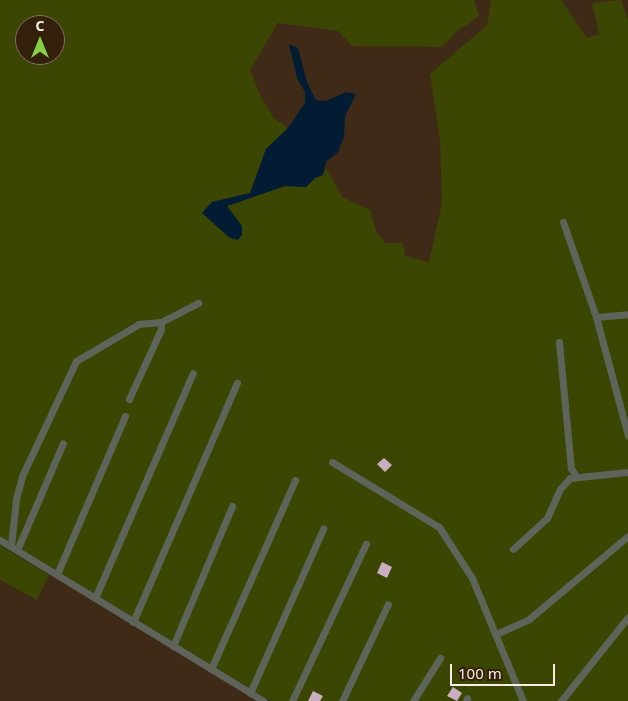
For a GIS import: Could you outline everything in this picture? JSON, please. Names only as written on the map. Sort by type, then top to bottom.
[{"type":"street","points":[[563,222],[596,317],[628,436]]},
{"type":"street","points":[[14,548],[16,499],[22,476],[76,360],[139,324],[161,322],[198,303]]},
{"type":"street","points":[[596,317],[628,314]]},
{"type":"street","points":[[129,398],[161,329],[161,322]]},
{"type":"street","points":[[559,342],[571,468],[576,476]]},
{"type":"street","points":[[95,598],[193,373]]},
{"type":"street","points":[[133,622],[237,383]]},
{"type":"street","points":[[57,574],[125,416]]},
{"type":"street","points":[[14,548],[63,443]]},
{"type":"street","points":[[332,462],[439,527],[472,578],[523,701]]},
{"type":"street","points":[[512,549],[547,518],[560,489],[576,476],[628,472]]},
{"type":"street","points":[[211,669],[295,480]]},
{"type":"street","points":[[173,646],[232,506]]},
{"type":"street","points":[[250,693],[323,529]]},
{"type":"street","points":[[496,634],[529,619],[628,536]]},
{"type":"street","points":[[0,540],[264,701]]},
{"type":"street","points":[[292,701],[366,544]]},
{"type":"street","points":[[342,701],[388,604]]},
{"type":"street","points":[[561,701],[628,617]]},
{"type":"street","points":[[413,701],[440,658]]},
{"type":"green space","points":[[0,0],[474,0],[479,16],[457,31],[442,47],[352,46],[338,31],[278,23],[250,70],[261,97],[274,118],[288,128],[266,149],[250,193],[212,202],[203,213],[230,238],[236,221],[227,206],[285,186],[306,187],[315,178],[323,175],[326,168],[342,197],[370,210],[376,231],[385,243],[403,243],[405,256],[429,262],[442,203],[440,142],[430,74],[487,25],[491,0],[561,0],[587,38],[599,34],[592,3],[621,0],[628,20],[628,701],[271,701],[0,536]]},
{"type":"green space","points":[[0,545],[49,575],[37,600],[0,580]]},
{"type":"water","points":[[289,44],[298,48],[307,82],[316,100],[326,101],[346,92],[356,94],[345,116],[344,137],[338,152],[326,162],[323,175],[315,178],[306,187],[285,186],[227,206],[242,226],[242,235],[238,240],[230,238],[202,213],[212,202],[250,193],[266,149],[288,128],[305,103],[305,92],[297,78]]},
{"type":"building","points":[[384,458],[392,465],[385,472],[377,464]]},
{"type":"building","points":[[382,562],[392,567],[387,578],[377,573]]},
{"type":"building","points":[[453,687],[462,693],[457,701],[447,696]]},
{"type":"building","points":[[313,691],[323,696],[320,701],[308,701]]}]
